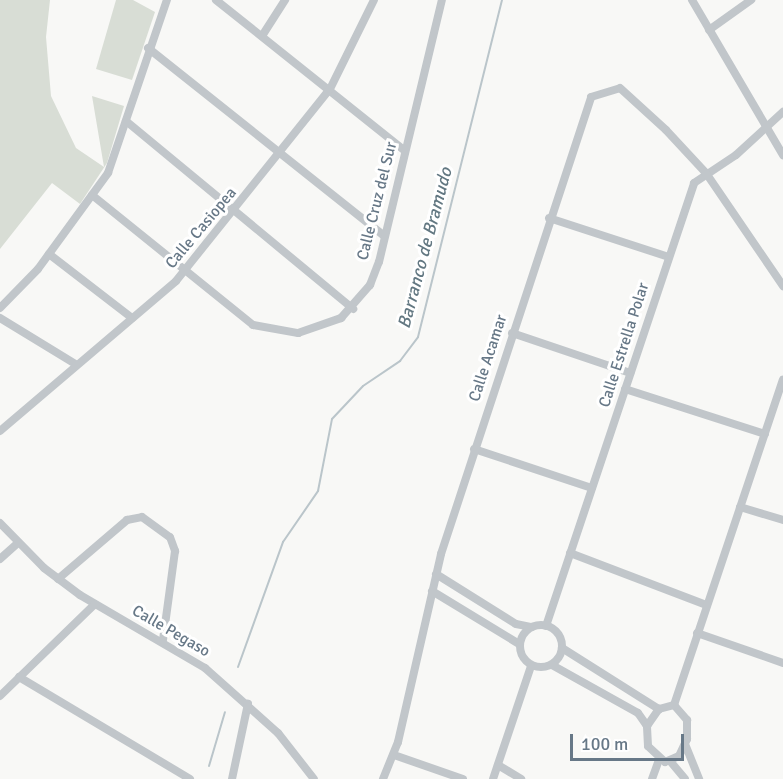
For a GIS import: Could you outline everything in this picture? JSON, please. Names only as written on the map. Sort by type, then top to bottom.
[{"type":"street","points":[[0,308],[49,254],[113,163],[148,48],[166,0]]},
{"type":"street","points":[[216,0],[330,88],[404,150]]},
{"type":"street","points":[[262,36],[285,0]]},
{"type":"street","name":"Calle Casiopea","points":[[0,431],[132,318],[186,268],[236,212],[330,88],[374,0]]},
{"type":"street","name":"Calle Cruz del Sur","points":[[92,195],[186,268],[237,314],[273,331],[320,329],[353,309],[370,285],[442,0]]},
{"type":"street","points":[[692,0],[783,155]]},
{"type":"street","points":[[709,30],[751,0]]},
{"type":"street","points":[[148,48],[384,236]]},
{"type":"street","name":"Calle Acamar","points":[[383,779],[394,756],[436,574],[586,103],[611,87],[632,97],[706,173]]},
{"type":"street","name":"Calle Estrella Polar","points":[[546,626],[694,183],[736,155],[764,125],[783,112]]},
{"type":"street","points":[[126,121],[353,309]]},
{"type":"street","points":[[706,173],[783,286]]},
{"type":"street","points":[[549,218],[669,257]]},
{"type":"street","points":[[49,254],[132,318]]},
{"type":"street","points":[[0,318],[77,365]]},
{"type":"street","points":[[512,333],[630,373]]},
{"type":"street","points":[[674,705],[783,380]]},
{"type":"street","points":[[625,389],[765,434]]},
{"type":"street","points":[[474,449],[592,488]]},
{"type":"street","points":[[740,507],[783,520]]},
{"type":"street","points":[[58,579],[127,519],[142,517],[170,537],[175,551],[163,640]]},
{"type":"street","name":"Calle Pegaso","points":[[0,524],[58,579],[95,604],[163,640],[248,704],[314,779]]},
{"type":"street","points":[[0,559],[18,543]]},
{"type":"street","points":[[570,553],[706,605]]},
{"type":"street","points":[[436,574],[516,624],[532,627],[546,626],[557,632],[562,648],[659,709]]},
{"type":"street","points":[[432,591],[519,644],[524,660],[531,666],[552,665],[638,713],[647,726],[648,746],[658,760],[670,761],[686,779]]},
{"type":"street","points":[[0,696],[95,604]]},
{"type":"street","points":[[519,644],[532,627]]},
{"type":"street","points":[[697,633],[783,663]]},
{"type":"street","points":[[552,665],[562,648]]},
{"type":"street","points":[[493,779],[531,666]]},
{"type":"street","points":[[19,677],[190,779]]},
{"type":"street","points":[[232,779],[248,704]]},
{"type":"street","points":[[647,726],[659,709],[674,705]]},
{"type":"street","points":[[674,705],[687,720],[685,744],[699,779]]},
{"type":"street","points":[[670,761],[685,744]]},
{"type":"street","points":[[394,756],[463,779]]},
{"type":"street","points":[[652,779],[658,760]]},
{"type":"street","points":[[498,765],[521,779]]},
{"type":"shaded area","points":[[0,0],[50,0],[46,37],[51,96],[76,148],[104,167],[92,96],[124,106],[107,163],[80,204],[52,183],[0,249]]},
{"type":"shaded area","points":[[116,0],[133,0],[155,12],[132,80],[96,69]]},
{"type":"waterway","name":"Barranco de Bramudo","points":[[238,667],[283,542],[318,491],[332,419],[363,386],[400,361],[418,337],[502,0]]},
{"type":"waterway","name":"Barranco de Bramudo","points":[[209,766],[225,712]]}]
